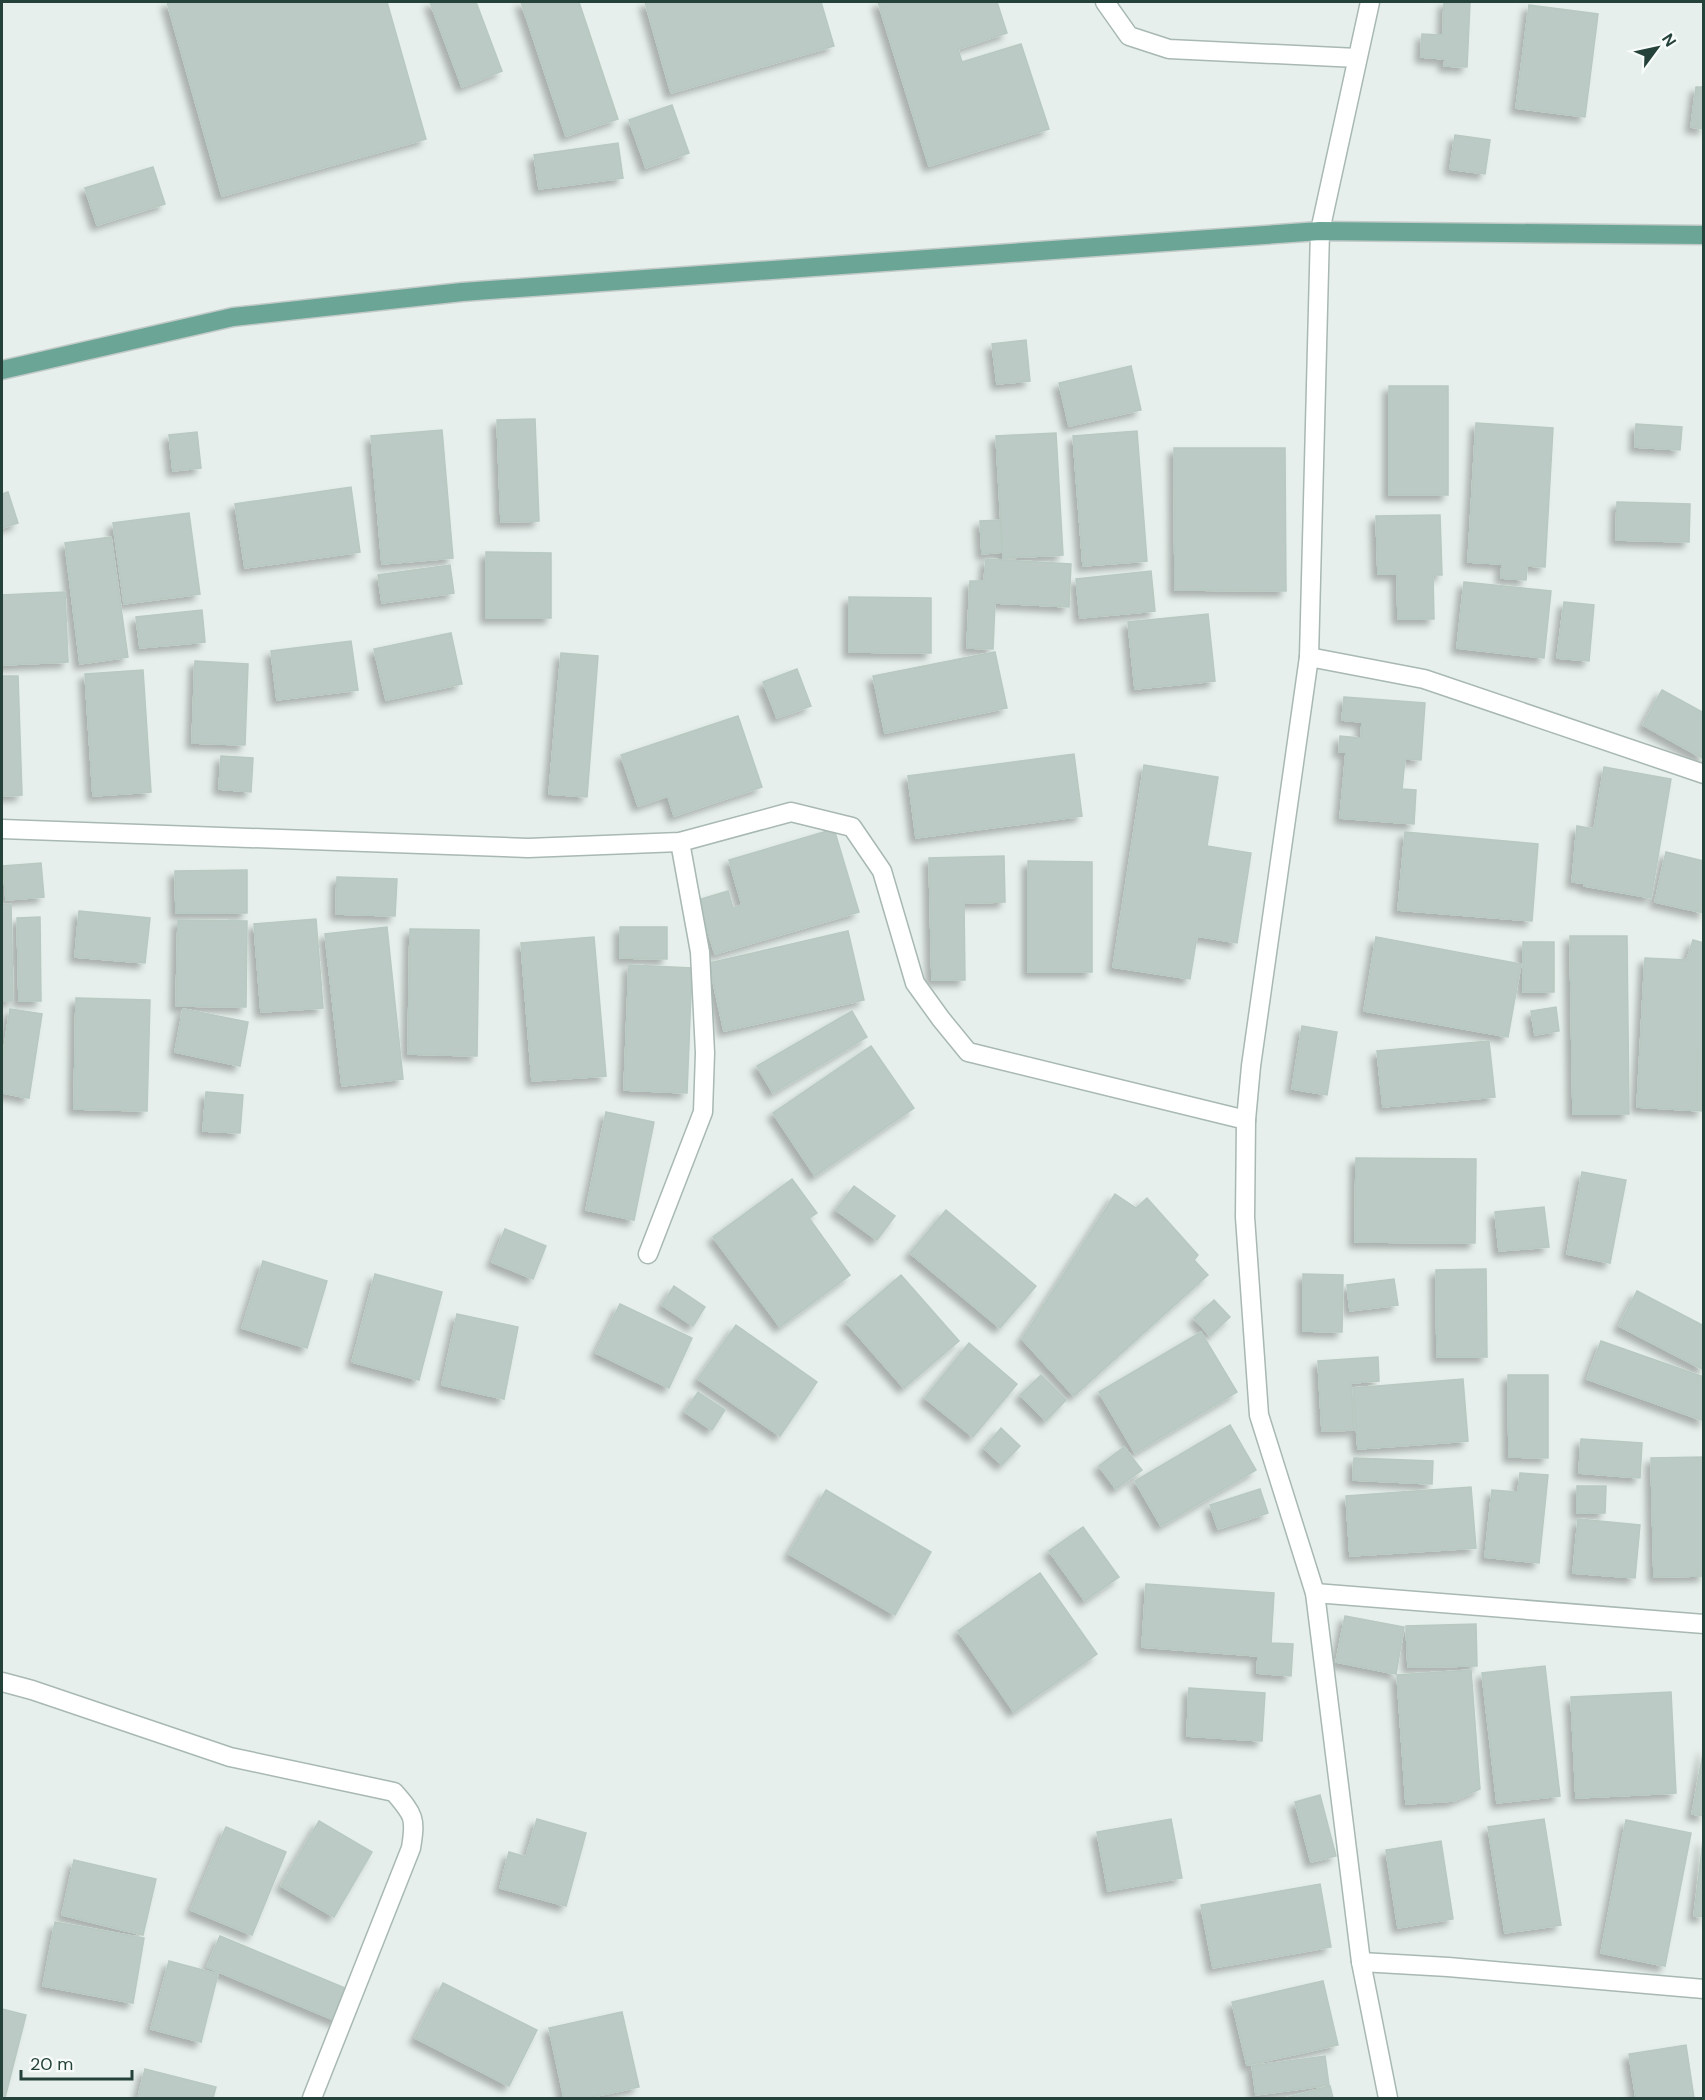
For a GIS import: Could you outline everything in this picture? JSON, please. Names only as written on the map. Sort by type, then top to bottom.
[{"type":"main road","points":[[2,370],[233,317],[451,293],[1320,231],[1704,235]]},
{"type":"street","points":[[1105,2],[1129,36],[1169,49],[1357,58]]},
{"type":"street","points":[[1370,2],[1320,231],[1309,657],[1251,1066],[1246,1120],[1245,1217],[1259,1415],[1315,1593],[1360,1962],[1388,2098]]},
{"type":"street","points":[[1309,657],[1424,679],[1704,774]]},
{"type":"street","points":[[2,829],[528,848],[680,842],[791,812],[852,827],[882,871],[915,983],[969,1052],[1246,1120]]},
{"type":"street","points":[[648,1254],[703,1112],[705,1053],[700,951],[680,842]]},
{"type":"street","points":[[1315,1593],[1704,1624]]},
{"type":"street","points":[[2,1682],[230,1757],[394,1792],[410,1810],[415,1825],[411,1848],[312,2098]]},
{"type":"street","points":[[1360,1962],[1448,1967],[1704,1989]]},
{"type":"building","points":[[167,2],[387,2],[426,139],[222,196]]},
{"type":"building","points":[[430,2],[476,2],[502,71],[462,87]]},
{"type":"building","points":[[521,2],[579,2],[618,119],[566,136]]},
{"type":"building","points":[[645,2],[821,2],[834,46],[671,93]]},
{"type":"building","points":[[878,2],[997,2],[1007,33],[958,49],[962,62],[1021,44],[1049,129],[929,166]]},
{"type":"building","points":[[1444,2],[1470,2],[1467,67],[1444,66],[1445,59],[1421,57],[1422,34],[1443,35]]},
{"type":"building","points":[[1529,5],[1598,14],[1585,117],[1516,108]]},
{"type":"building","points":[[1696,87],[1704,87],[1704,129],[1691,127]]},
{"type":"building","points":[[672,105],[689,153],[646,168],[629,120]]},
{"type":"building","points":[[1455,135],[1490,140],[1485,174],[1450,169]]},
{"type":"building","points":[[618,143],[623,178],[539,189],[534,155]]},
{"type":"building","points":[[153,167],[165,204],[97,225],[85,188]]},
{"type":"building","points":[[1026,340],[1030,381],[997,384],[992,344]]},
{"type":"building","points":[[1131,366],[1141,410],[1069,426],[1059,383]]},
{"type":"building","points":[[1389,386],[1448,386],[1448,495],[1389,495]]},
{"type":"building","points":[[535,419],[539,521],[501,522],[497,420]]},
{"type":"building","points":[[1476,423],[1553,428],[1545,567],[1527,566],[1526,580],[1501,578],[1502,564],[1468,562]]},
{"type":"building","points":[[1636,424],[1682,427],[1680,450],[1635,447]]},
{"type":"building","points":[[442,430],[453,558],[382,564],[371,436]]},
{"type":"building","points":[[1137,431],[1147,561],[1083,566],[1073,436]]},
{"type":"building","points":[[197,432],[201,468],[173,471],[169,435]]},
{"type":"building","points":[[1056,433],[1063,555],[1003,558],[996,436]]},
{"type":"building","points":[[1174,448],[1285,448],[1286,591],[1175,590]]},
{"type":"building","points":[[351,487],[360,552],[245,568],[235,504]]},
{"type":"building","points":[[8,492],[18,523],[2,528],[2,494]]},
{"type":"building","points":[[1617,502],[1690,504],[1689,542],[1616,540]]},
{"type":"building","points":[[189,513],[200,594],[124,604],[113,523]]},
{"type":"building","points":[[1440,515],[1442,575],[1433,575],[1434,619],[1398,619],[1397,574],[1378,574],[1376,516]]},
{"type":"building","points":[[1000,520],[1002,552],[982,554],[980,521]]},
{"type":"building","points":[[111,537],[128,657],[80,664],[65,543]]},
{"type":"building","points":[[486,552],[551,553],[551,618],[486,618]]},
{"type":"building","points":[[986,559],[1071,564],[1069,607],[995,603],[993,649],[967,648],[970,581],[984,581]]},
{"type":"building","points":[[450,565],[454,593],[382,603],[378,575]]},
{"type":"building","points":[[1151,571],[1155,611],[1080,618],[1076,579]]},
{"type":"building","points":[[1464,582],[1551,591],[1544,658],[1457,648]]},
{"type":"building","points":[[65,592],[68,662],[2,665],[2,595]]},
{"type":"building","points":[[849,597],[931,598],[931,653],[849,652]]},
{"type":"building","points":[[1564,602],[1594,605],[1589,661],[1557,658]]},
{"type":"building","points":[[202,610],[205,642],[140,648],[136,617]]},
{"type":"building","points":[[1208,614],[1215,681],[1135,689],[1128,622]]},
{"type":"building","points":[[451,633],[462,684],[386,700],[374,649]]},
{"type":"building","points":[[351,641],[358,690],[277,700],[271,651]]},
{"type":"building","points":[[995,652],[1007,708],[885,733],[873,676]]},
{"type":"building","points":[[561,653],[598,656],[587,797],[549,794]]},
{"type":"building","points":[[195,661],[248,664],[245,745],[192,743]]},
{"type":"building","points":[[797,669],[811,706],[777,718],[763,682]]},
{"type":"building","points":[[143,670],[151,792],[93,796],[85,674]]},
{"type":"building","points":[[2,676],[18,676],[22,795],[2,796]]},
{"type":"building","points":[[1662,690],[1704,713],[1704,759],[1643,725]]},
{"type":"building","points":[[1344,697],[1425,703],[1421,760],[1405,759],[1402,789],[1416,790],[1414,824],[1340,818],[1346,752],[1339,752],[1340,736],[1361,738],[1362,722],[1342,720]]},
{"type":"building","points":[[738,716],[762,787],[674,816],[668,796],[638,806],[621,755]]},
{"type":"building","points":[[1074,754],[1082,816],[916,838],[908,776]]},
{"type":"building","points":[[221,756],[253,758],[251,792],[219,789]]},
{"type":"building","points":[[1144,765],[1218,777],[1207,846],[1251,853],[1237,943],[1197,936],[1190,979],[1113,967]]},
{"type":"building","points":[[1604,767],[1671,779],[1651,898],[1572,882],[1577,826],[1594,829]]},
{"type":"building","points":[[834,829],[859,912],[715,954],[698,900],[728,891],[733,908],[742,905],[729,860]]},
{"type":"building","points":[[1405,832],[1538,844],[1532,921],[1398,910]]},
{"type":"building","points":[[1666,852],[1704,861],[1704,913],[1655,902]]},
{"type":"building","points":[[1004,856],[1005,902],[964,903],[965,980],[932,980],[929,858]]},
{"type":"building","points":[[1028,861],[1092,862],[1092,972],[1028,972]]},
{"type":"building","points":[[41,863],[44,897],[6,900],[3,866]]},
{"type":"building","points":[[247,870],[247,913],[176,913],[175,871]]},
{"type":"building","points":[[337,877],[397,879],[395,916],[336,914]]},
{"type":"building","points":[[2,904],[11,904],[13,1001],[2,1001]]},
{"type":"building","points":[[79,911],[150,918],[145,963],[75,957]]},
{"type":"building","points":[[40,917],[41,1001],[19,1001],[17,918]]},
{"type":"building","points":[[316,919],[323,1008],[261,1012],[254,924]]},
{"type":"building","points":[[178,920],[247,921],[246,1007],[176,1006]]},
{"type":"building","points":[[387,927],[403,1079],[342,1086],[325,934]]},
{"type":"building","points":[[620,927],[667,927],[667,959],[620,958]]},
{"type":"building","points":[[410,929],[479,930],[477,1056],[408,1054]]},
{"type":"building","points":[[848,931],[864,1000],[724,1031],[709,963]]},
{"type":"building","points":[[1570,936],[1627,936],[1629,1114],[1573,1114]]},
{"type":"building","points":[[594,937],[606,1076],[532,1081],[521,943]]},
{"type":"building","points":[[1376,937],[1521,964],[1508,1037],[1364,1011]]},
{"type":"building","points":[[1693,940],[1704,943],[1702,1111],[1637,1107],[1645,958],[1687,960]]},
{"type":"building","points":[[1523,942],[1554,942],[1554,992],[1523,992]]},
{"type":"building","points":[[629,965],[692,968],[687,1093],[624,1090]]},
{"type":"building","points":[[76,998],[150,1000],[147,1111],[74,1109]]},
{"type":"building","points":[[1556,1007],[1559,1031],[1535,1035],[1531,1011]]},
{"type":"building","points":[[10,1009],[42,1014],[29,1098],[2,1093],[2,1062]]},
{"type":"building","points":[[183,1009],[248,1022],[240,1066],[175,1052]]},
{"type":"building","points":[[852,1011],[867,1037],[773,1093],[757,1066]]},
{"type":"building","points":[[1302,1026],[1337,1032],[1327,1095],[1292,1089]]},
{"type":"building","points":[[1489,1041],[1495,1097],[1383,1107],[1377,1051]]},
{"type":"building","points":[[871,1046],[914,1108],[815,1176],[773,1113]]},
{"type":"building","points":[[206,1092],[243,1095],[240,1133],[203,1131]]},
{"type":"building","points":[[606,1112],[654,1122],[634,1220],[586,1210]]},
{"type":"building","points":[[1356,1158],[1476,1159],[1475,1243],[1355,1242]]},
{"type":"building","points":[[1582,1172],[1626,1180],[1610,1263],[1567,1254]]},
{"type":"building","points":[[792,1179],[817,1213],[809,1218],[850,1275],[780,1327],[713,1237]]},
{"type":"building","points":[[854,1186],[895,1216],[877,1240],[836,1210]]},
{"type":"building","points":[[1115,1194],[1136,1208],[1147,1198],[1198,1255],[1194,1260],[1208,1275],[1074,1396],[1022,1339]]},
{"type":"building","points":[[1544,1207],[1549,1247],[1499,1251],[1495,1212]]},
{"type":"building","points":[[946,1210],[1036,1286],[1000,1328],[910,1253]]},
{"type":"building","points":[[505,1229],[546,1246],[533,1279],[492,1262]]},
{"type":"building","points":[[263,1261],[327,1281],[307,1348],[242,1328]]},
{"type":"building","points":[[1486,1269],[1487,1357],[1437,1357],[1436,1270]]},
{"type":"building","points":[[375,1274],[442,1292],[419,1380],[352,1362]]},
{"type":"building","points":[[1303,1274],[1343,1275],[1342,1332],[1303,1331]]},
{"type":"building","points":[[901,1275],[959,1341],[904,1388],[846,1322]]},
{"type":"building","points":[[1394,1279],[1398,1305],[1350,1311],[1347,1285]]},
{"type":"building","points":[[674,1286],[705,1307],[693,1326],[662,1305]]},
{"type":"building","points":[[1637,1291],[1704,1326],[1704,1370],[1619,1326]]},
{"type":"building","points":[[1214,1300],[1230,1317],[1210,1336],[1194,1318]]},
{"type":"building","points":[[620,1304],[692,1338],[669,1388],[596,1353]]},
{"type":"building","points":[[457,1314],[518,1327],[504,1399],[442,1385]]},
{"type":"building","points":[[736,1325],[817,1382],[780,1436],[698,1379]]},
{"type":"building","points":[[1201,1332],[1237,1392],[1135,1453],[1099,1392]]},
{"type":"building","points":[[1601,1341],[1704,1377],[1704,1421],[1587,1379]]},
{"type":"building","points":[[969,1343],[1017,1384],[973,1437],[925,1398]]},
{"type":"building","points":[[1378,1357],[1379,1381],[1351,1383],[1354,1430],[1322,1431],[1318,1361]]},
{"type":"building","points":[[1041,1375],[1066,1400],[1046,1421],[1020,1395]]},
{"type":"building","points":[[1508,1375],[1548,1375],[1548,1458],[1509,1457]]},
{"type":"building","points":[[1463,1379],[1468,1441],[1358,1449],[1353,1388]]},
{"type":"building","points":[[698,1392],[725,1410],[712,1430],[685,1412]]},
{"type":"building","points":[[1230,1425],[1256,1470],[1161,1526],[1135,1481]]},
{"type":"building","points":[[1001,1428],[1020,1446],[1002,1465],[984,1448]]},
{"type":"building","points":[[1581,1439],[1642,1443],[1640,1478],[1579,1473]]},
{"type":"building","points":[[1124,1447],[1142,1470],[1116,1489],[1099,1466]]},
{"type":"building","points":[[1704,1457],[1704,1576],[1654,1577],[1651,1458]]},
{"type":"building","points":[[1354,1458],[1433,1461],[1432,1484],[1353,1480]]},
{"type":"building","points":[[1520,1473],[1548,1475],[1539,1563],[1485,1557],[1492,1490],[1518,1492]]},
{"type":"building","points":[[1577,1486],[1606,1486],[1605,1513],[1577,1513]]},
{"type":"building","points":[[1471,1487],[1476,1548],[1350,1556],[1346,1496]]},
{"type":"building","points":[[1260,1489],[1268,1513],[1218,1529],[1210,1505]]},
{"type":"building","points":[[826,1490],[931,1552],[895,1615],[789,1554]]},
{"type":"building","points":[[1578,1519],[1640,1525],[1635,1578],[1573,1573]]},
{"type":"building","points":[[1083,1527],[1119,1577],[1085,1601],[1049,1551]]},
{"type":"building","points":[[1040,1573],[1097,1654],[1014,1712],[958,1631]]},
{"type":"building","points":[[1146,1584],[1274,1593],[1271,1643],[1293,1644],[1291,1676],[1257,1673],[1258,1656],[1142,1647]]},
{"type":"building","points":[[1345,1616],[1404,1627],[1396,1674],[1336,1662]]},
{"type":"building","points":[[1476,1624],[1477,1666],[1408,1667],[1406,1626]]},
{"type":"building","points":[[1545,1666],[1560,1796],[1497,1803],[1482,1673]]},
{"type":"building","points":[[1471,1670],[1480,1789],[1453,1801],[1406,1804],[1397,1675]]},
{"type":"building","points":[[1189,1688],[1265,1693],[1262,1741],[1187,1736]]},
{"type":"building","points":[[1671,1692],[1676,1793],[1576,1798],[1571,1697]]},
{"type":"building","points":[[1704,1748],[1704,1816],[1692,1814]]},
{"type":"building","points":[[1320,1795],[1336,1856],[1311,1862],[1295,1802]]},
{"type":"building","points":[[537,1819],[586,1833],[566,1906],[500,1888],[509,1852],[526,1857]]},
{"type":"building","points":[[1171,1819],[1182,1878],[1108,1891],[1097,1832]]},
{"type":"building","points":[[1544,1819],[1561,1925],[1505,1933],[1488,1827]]},
{"type":"building","points":[[1626,1820],[1691,1833],[1665,1966],[1601,1953]]},
{"type":"building","points":[[319,1821],[372,1852],[334,1917],[281,1886]]},
{"type":"building","points":[[226,1827],[286,1852],[252,1935],[191,1910]]},
{"type":"building","points":[[1441,1841],[1453,1919],[1398,1928],[1386,1850]]},
{"type":"building","points":[[1704,1841],[1704,1917],[1694,1916]]},
{"type":"building","points":[[74,1860],[156,1879],[143,1935],[62,1915]]},
{"type":"building","points":[[1320,1884],[1331,1947],[1213,1968],[1201,1905]]},
{"type":"building","points":[[55,1922],[144,1938],[133,2003],[43,1986]]},
{"type":"building","points":[[220,1936],[352,1991],[339,2022],[207,1967]]},
{"type":"building","points":[[169,1961],[218,1974],[201,2042],[151,2029]]},
{"type":"building","points":[[1323,1981],[1338,2045],[1247,2065],[1232,2002]]},
{"type":"building","points":[[443,1983],[537,2030],[509,2086],[415,2038]]},
{"type":"building","points":[[2,2009],[26,2015],[5,2098],[2,2098]]},
{"type":"building","points":[[622,2012],[639,2087],[587,2098],[564,2098],[549,2028]]},
{"type":"building","points":[[1686,2045],[1694,2098],[1636,2098],[1629,2054]]},
{"type":"building","points":[[1325,2056],[1329,2085],[1256,2095],[1252,2066]]},
{"type":"building","points":[[145,2069],[216,2087],[213,2098],[138,2098]]},
{"type":"building","points":[[1330,2086],[1333,2098],[1286,2098]]}]
